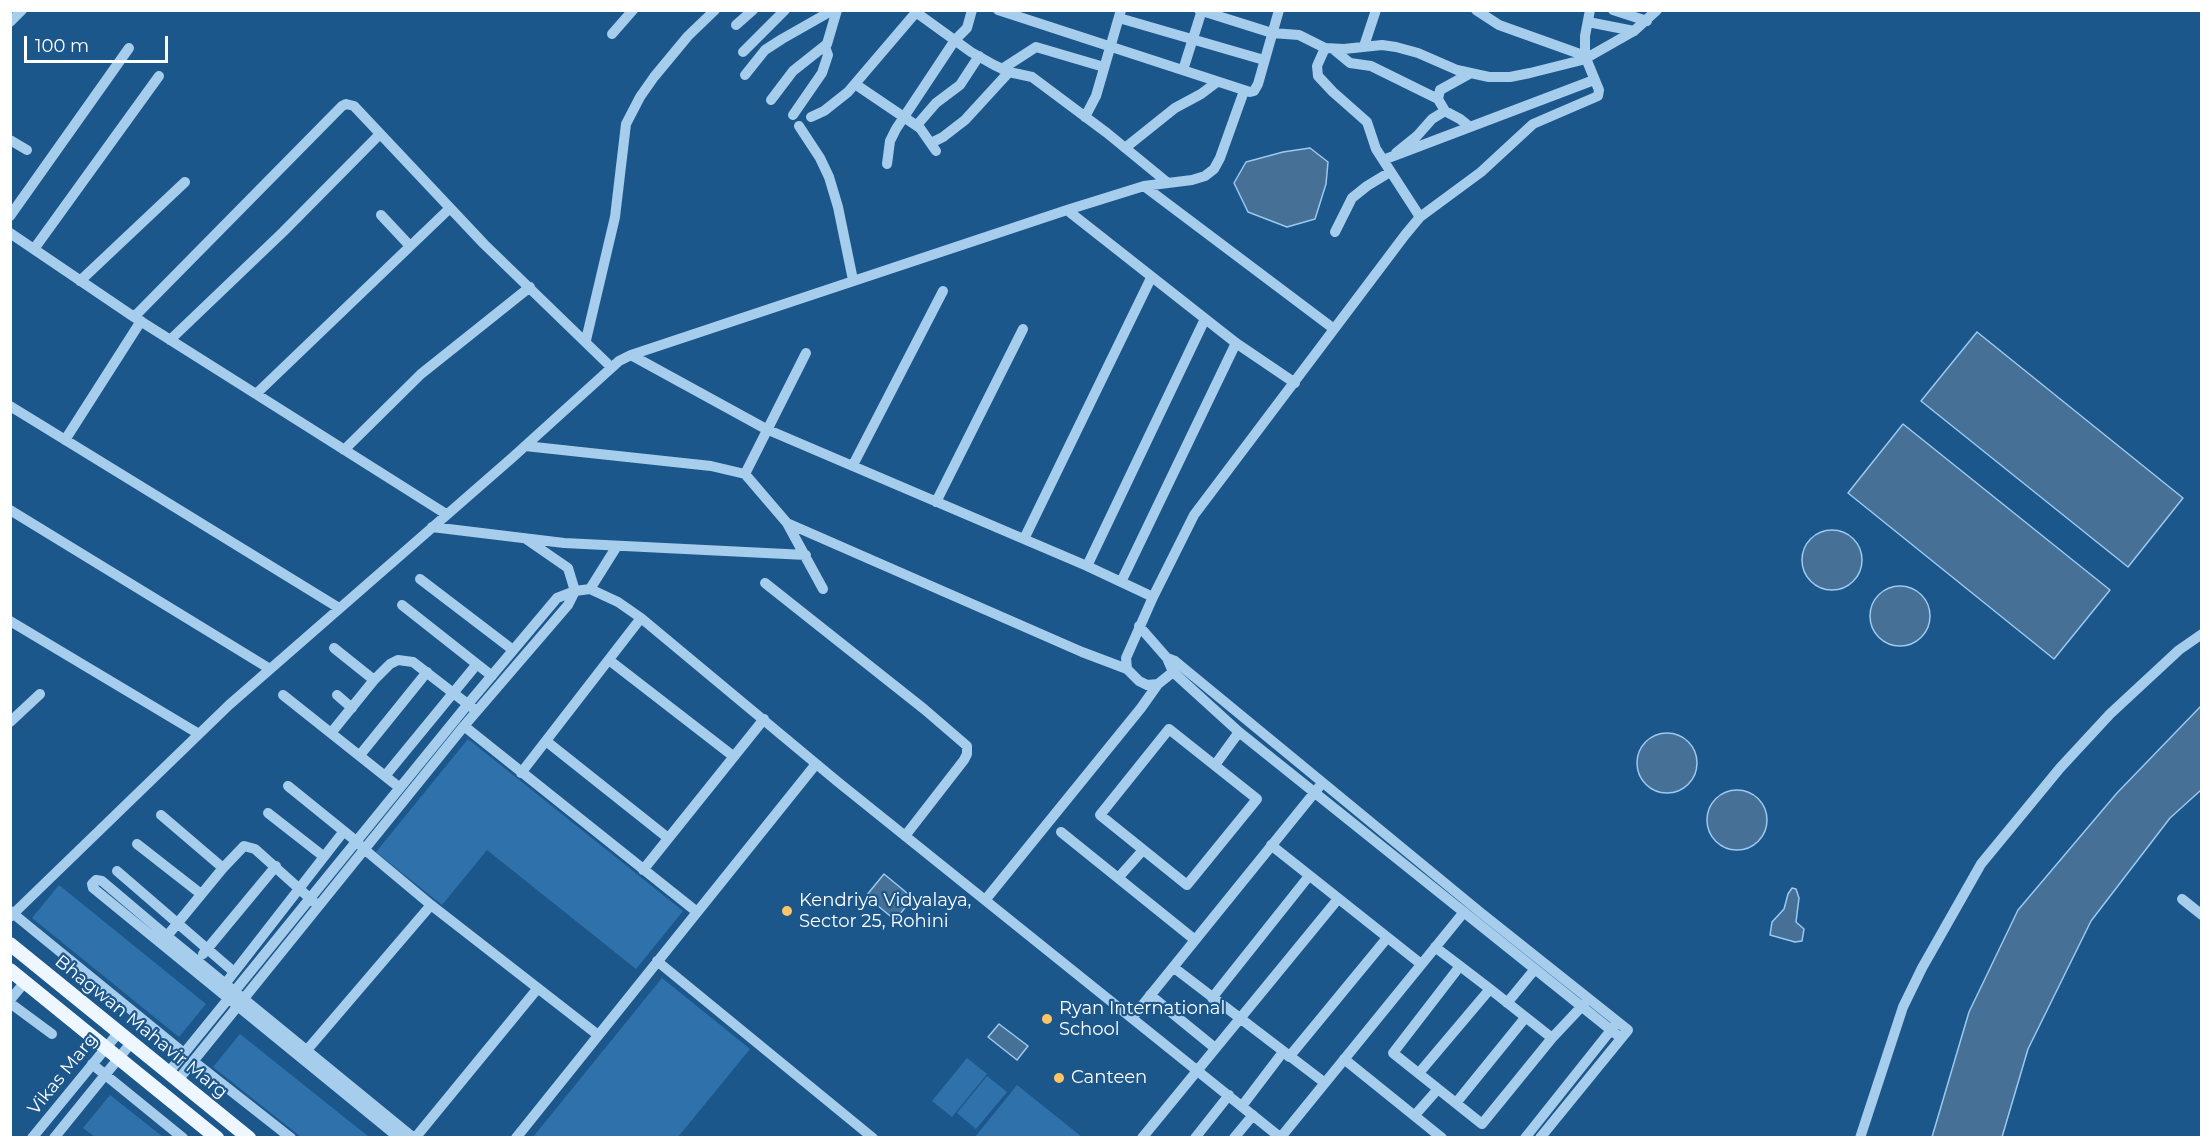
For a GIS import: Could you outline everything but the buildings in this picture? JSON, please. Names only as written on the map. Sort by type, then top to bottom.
[{"type":"main road","name":"Bhagwan Mahavir Marg","points":[[10,944],[249,1137]]},
{"type":"main road","points":[[10,970],[217,1137]]},
{"type":"street","points":[[10,22],[22,10]]},
{"type":"street","points":[[612,34],[633,10]]},
{"type":"street","points":[[586,340],[615,217],[626,124],[654,77],[688,36],[715,10]]},
{"type":"street","points":[[736,25],[753,10]]},
{"type":"street","points":[[743,52],[784,10]]},
{"type":"street","points":[[771,100],[793,71],[825,46],[830,38],[835,10]]},
{"type":"street","points":[[745,75],[765,50],[835,10]]},
{"type":"street","points":[[887,164],[890,141],[903,117],[955,40],[967,28],[972,10]]},
{"type":"street","points":[[998,10],[1244,91],[1254,91],[1256,87],[1279,10]]},
{"type":"street","points":[[1364,46],[1376,10]]},
{"type":"street","points":[[1127,669],[1126,657],[1139,626],[1197,509],[1399,242],[1420,218],[1481,172],[1533,124],[1596,98],[1599,93],[1586,58],[1585,36],[1590,10]]},
{"type":"street","points":[[1613,10],[1647,21]]},
{"type":"street","points":[[1420,218],[1390,172],[1388,158],[1372,141],[1367,122],[1318,76],[1317,66],[1329,49],[1364,46],[1396,47],[1418,53],[1469,74],[1510,77],[1595,55],[1634,31],[1657,10]]},
{"type":"street","points":[[1183,70],[1201,11],[1272,33],[1299,35],[1329,49],[1350,63],[1371,66],[1438,99],[1445,111],[1470,127]]},
{"type":"street","points":[[1478,11],[1499,26],[1586,58]]},
{"type":"street","points":[[811,117],[837,101],[855,84],[917,12],[955,40],[1005,71],[1032,77],[1168,183]]},
{"type":"street","points":[[1085,117],[1096,96],[1120,14],[1192,40],[1264,60]]},
{"type":"street","points":[[1588,22],[1634,31]]},
{"type":"street","points":[[793,115],[822,73],[828,55],[825,46]]},
{"type":"street","points":[[855,84],[917,125],[934,147],[965,120],[1005,71],[1036,46],[1104,67]]},
{"type":"street","points":[[10,216],[129,48]]},
{"type":"street","points":[[917,125],[936,103],[960,85],[979,56]]},
{"type":"street","points":[[1438,99],[1440,90],[1469,74]]},
{"type":"street","points":[[34,249],[159,76]]},
{"type":"street","points":[[1388,158],[1594,80]]},
{"type":"street","points":[[1125,148],[1174,108],[1201,94],[1217,82]]},
{"type":"street","points":[[291,1137],[11,914],[270,669],[525,446],[611,367],[631,355],[1067,210],[1144,186],[1200,178],[1214,169],[1220,158],[1244,91]]},
{"type":"street","points":[[65,440],[137,319],[346,104],[354,106],[450,208],[611,367]]},
{"type":"street","points":[[1388,158],[1417,136],[1432,119],[1445,111]]},
{"type":"street","points":[[799,126],[820,158],[829,177],[838,207],[853,280]]},
{"type":"street","points":[[170,340],[283,232],[380,134]]},
{"type":"street","points":[[10,140],[27,150]]},
{"type":"street","points":[[1335,232],[1344,211],[1353,198],[1366,186],[1390,172]]},
{"type":"street","points":[[80,281],[185,182]]},
{"type":"street","points":[[1144,186],[1334,330]]},
{"type":"street","points":[[256,394],[450,208]]},
{"type":"street","points":[[1067,210],[1236,343],[1294,383]]},
{"type":"street","points":[[381,215],[410,246]]},
{"type":"street","points":[[10,233],[137,319],[446,514]]},
{"type":"street","points":[[1024,539],[1151,278]]},
{"type":"street","points":[[344,450],[422,374],[530,287]]},
{"type":"street","points":[[853,465],[943,291]]},
{"type":"street","points":[[1087,566],[1205,319]]},
{"type":"street","points":[[936,502],[1023,329]]},
{"type":"street","points":[[1121,582],[1236,343]]},
{"type":"street","points":[[745,474],[806,352]]},
{"type":"street","points":[[631,355],[766,429],[1087,566],[1153,597]]},
{"type":"street","points":[[10,406],[339,609]]},
{"type":"street","points":[[525,446],[711,466],[745,474],[787,523],[823,589]]},
{"type":"street","points":[[10,510],[270,669]]},
{"type":"street","points":[[787,523],[1082,652],[1127,669],[1146,685],[1158,684]]},
{"type":"street","points":[[432,527],[526,539],[617,546],[806,555]]},
{"type":"street","points":[[360,845],[400,788],[568,605],[575,591],[568,568],[526,539]]},
{"type":"street","points":[[590,589],[617,546]]},
{"type":"street","points":[[420,579],[513,650]]},
{"type":"street","points":[[765,583],[924,708],[967,746],[964,760],[905,836]]},
{"type":"street","points":[[173,1076],[360,845],[464,726],[472,708],[492,676],[557,598],[575,591],[590,589],[618,602],[641,618],[764,718],[816,764],[1281,1137],[1464,912]]},
{"type":"street","points":[[402,605],[492,676]]},
{"type":"street","points":[[520,773],[641,618]]},
{"type":"street","points":[[10,621],[199,734]]},
{"type":"street","points":[[1139,626],[1167,658],[1173,672],[1239,732],[1535,969],[1585,1003]]},
{"type":"street","points":[[1860,1137],[1903,1006],[1981,864],[2060,768],[2110,714],[2179,650],[2202,634]]},
{"type":"street","points":[[334,648],[374,680]]},
{"type":"street","points":[[1167,658],[1175,661],[1614,1026],[1621,1038],[1540,1137]]},
{"type":"street","points":[[331,733],[374,680],[390,664],[398,660],[413,662],[472,708]]},
{"type":"street","points":[[609,660],[733,756]]},
{"type":"street","points":[[385,776],[477,664]]},
{"type":"street","points":[[360,755],[427,672]]},
{"type":"street","points":[[986,899],[1158,684],[1173,672]]},
{"type":"street","points":[[10,722],[40,694]]},
{"type":"street","points":[[283,695],[400,788]]},
{"type":"street","points":[[337,695],[352,708]]},
{"type":"street","points":[[643,870],[764,718]]},
{"type":"street","points":[[464,726],[697,912]]},
{"type":"street","points":[[1170,729],[1257,799],[1187,885],[1143,850],[1100,815],[1170,729]]},
{"type":"street","points":[[1215,765],[1239,732]]},
{"type":"street","points":[[546,741],[668,838]]},
{"type":"street","points":[[516,1137],[816,764]]},
{"type":"street","points":[[1132,1018],[1323,783]]},
{"type":"street","points":[[288,786],[431,905],[598,1035]]},
{"type":"street","points":[[268,813],[323,856]]},
{"type":"street","points":[[161,815],[223,868]]},
{"type":"street","points":[[225,984],[344,831]]},
{"type":"street","points":[[1061,832],[1195,939]]},
{"type":"street","points":[[137,844],[201,894]]},
{"type":"street","points":[[1271,845],[1421,964]]},
{"type":"street","points":[[167,936],[244,846],[255,849],[299,886],[314,902]]},
{"type":"street","points":[[1119,877],[1143,850]]},
{"type":"street","points":[[198,961],[276,866]]},
{"type":"street","points":[[117,872],[234,972]]},
{"type":"street","points":[[1212,998],[1309,876]]},
{"type":"street","points":[[399,1137],[236,999],[225,984],[102,880],[96,880],[92,884],[93,888],[236,999],[307,1050],[415,1137],[538,988]]},
{"type":"street","points":[[1142,1137],[1338,898]]},
{"type":"street","points":[[2182,899],[2202,915]]},
{"type":"street","points":[[307,1050],[431,905]]},
{"type":"street","points":[[1242,1106],[1387,938]]},
{"type":"street","points":[[1435,947],[1552,1038]]},
{"type":"street","points":[[657,961],[873,1137]]},
{"type":"street","points":[[1460,966],[1393,1053],[1482,1124],[1552,1038],[1585,1003]]},
{"type":"street","points":[[1173,967],[1325,1083]]},
{"type":"street","points":[[1507,1003],[1535,969]]},
{"type":"street","points":[[25,982],[10,1001],[52,1034]]},
{"type":"street","points":[[1419,1073],[1490,989]]},
{"type":"street","points":[[1150,994],[1215,1048]]},
{"type":"street","points":[[1456,1103],[1525,1018]]},
{"type":"street","points":[[1525,1137],[1614,1026]]},
{"type":"street","name":"Vikas Marg","points":[[32,1137],[119,1032]]},
{"type":"street","name":"Vikas Marg","points":[[54,1137],[131,1042]]},
{"type":"street","points":[[1344,1059],[1442,1137]]},
{"type":"street","points":[[92,1064],[183,1137]]},
{"type":"street","points":[[1415,1115],[1438,1089]]},
{"type":"street","points":[[1195,1137],[1228,1095]]},
{"type":"street","points":[[1234,1137],[1253,1115]]},
{"type":"shaded area","points":[[1310,148],[1328,162],[1326,184],[1315,219],[1287,227],[1248,212],[1234,183],[1246,162],[1283,152]]},
{"type":"shaded area","points":[[1977,332],[2183,498],[2128,567],[1921,401]]},
{"type":"shaded area","points":[[1903,424],[2110,590],[2054,659],[1848,493]]},
{"type":"shaded area","points":[[1832,530],[1849,535],[1857,543],[1862,560],[1857,577],[1849,585],[1832,590],[1815,585],[1807,577],[1802,560],[1807,543],[1815,535]]},
{"type":"shaded area","points":[[1900,586],[1917,591],[1925,599],[1930,616],[1925,633],[1917,641],[1900,646],[1883,641],[1875,633],[1870,616],[1875,599],[1883,591]]},
{"type":"shaded area","points":[[2201,706],[2201,790],[2170,818],[2091,921],[2028,1049],[2002,1137],[1932,1137],[1969,1012],[2018,910],[2117,793]]},
{"type":"shaded area","points":[[1667,733],[1684,738],[1692,746],[1697,763],[1692,780],[1684,788],[1667,793],[1650,788],[1642,780],[1637,763],[1642,746],[1650,738]]},
{"type":"shaded area","points":[[468,739],[683,911],[636,969],[487,850],[442,905],[376,852]]},
{"type":"shaded area","points":[[1737,790],[1754,795],[1762,803],[1767,820],[1762,837],[1754,845],[1737,850],[1720,845],[1712,837],[1707,820],[1712,803],[1720,795]]},
{"type":"shaded area","points":[[884,874],[913,898],[895,920],[866,896]]},
{"type":"shaded area","points":[[59,885],[206,1004],[179,1037],[32,918]]},
{"type":"shaded area","points":[[1792,888],[1796,889],[1799,898],[1796,922],[1804,929],[1802,941],[1795,942],[1770,935],[1772,922],[1784,909]]},
{"type":"shaded area","points":[[662,978],[750,1049],[678,1137],[533,1137]]},
{"type":"shaded area","points":[[999,1024],[1028,1046],[1017,1060],[988,1037]]},
{"type":"shaded area","points":[[240,1034],[369,1137],[301,1137],[213,1067]]},
{"type":"shaded area","points":[[967,1058],[987,1074],[952,1117],[932,1101]]},
{"type":"shaded area","points":[[987,1076],[1007,1092],[976,1129],[957,1113]]},
{"type":"shaded area","points":[[1017,1085],[1082,1137],[975,1137]]},
{"type":"shaded area","points":[[110,1095],[163,1137],[95,1137],[83,1128]]},
{"type":"place","name":"Kendriya Vidyalaya, Sector 25, Rohini","points":[[787,911]]},
{"type":"place","name":"Ryan International School","points":[[1047,1019]]},
{"type":"place","name":"Canteen","points":[[1059,1078]]}]
